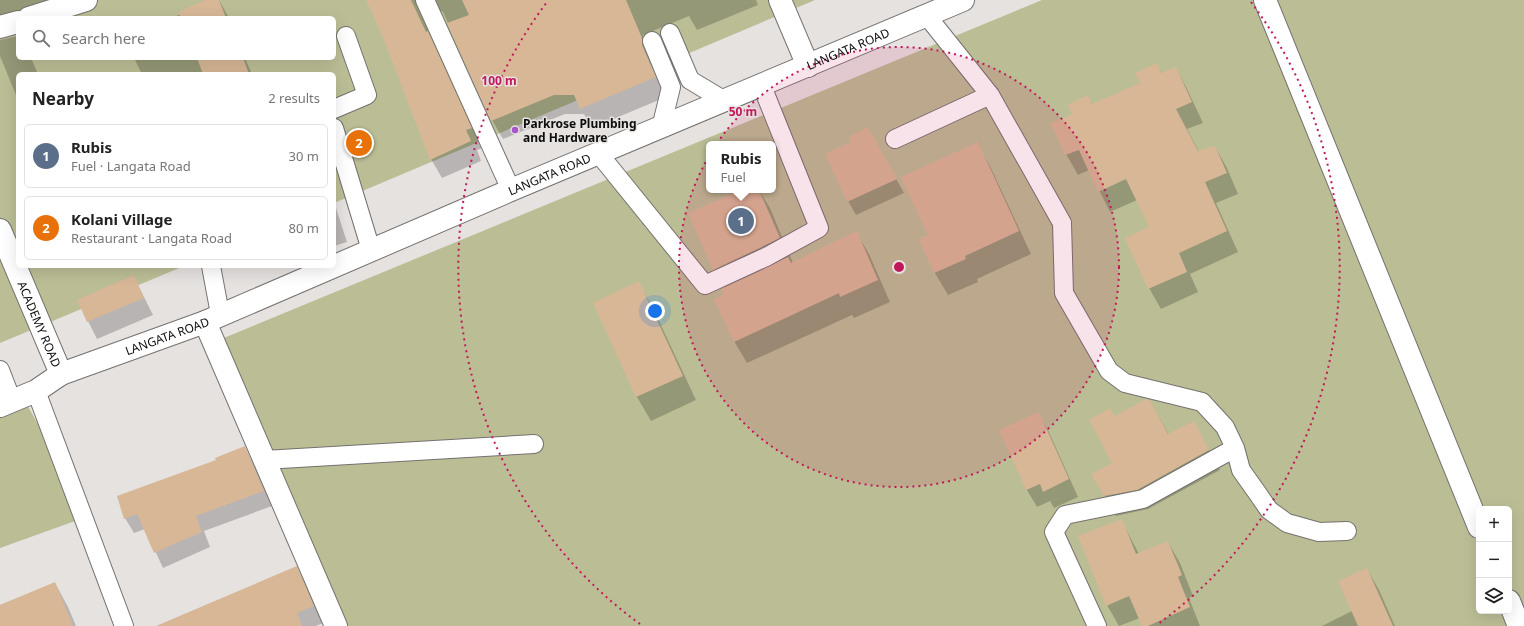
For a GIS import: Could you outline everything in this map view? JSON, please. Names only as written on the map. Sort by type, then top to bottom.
[{"type":"street","points":[[35,16],[86,0]]},
{"type":"street","points":[[780,0],[808,66]]},
{"type":"street","name":"LANGATA ROAD","points":[[336,265],[963,0]]},
{"type":"street","points":[[1265,0],[1476,520]]},
{"type":"street","points":[[0,27],[16,23]]},
{"type":"street","name":"ACADEMY ROAD","points":[[0,230],[16,268]]},
{"type":"street","name":"ACADEMY ROAD","points":[[16,268],[61,374]]},
{"type":"street","name":"LANGATA ROAD","points":[[6,403],[36,391],[61,374],[213,318],[329,268]]},
{"type":"street","points":[[213,318],[264,460],[336,626]]},
{"type":"lane","points":[[425,0],[511,190]]},
{"type":"lane","points":[[926,16],[990,95],[1062,223],[1064,293],[1109,371],[1125,383],[1202,402],[1225,428],[1236,448],[1241,470],[1269,510],[1287,524],[1319,532],[1347,531]]},
{"type":"lane","points":[[670,33],[690,80],[725,101]]},
{"type":"lane","points":[[336,108],[368,94],[346,36]]},
{"type":"lane","points":[[652,41],[671,87],[661,128]]},
{"type":"lane","points":[[599,154],[705,285],[766,257],[819,228],[762,86]]},
{"type":"lane","points":[[895,139],[990,95]]},
{"type":"lane","points":[[336,135],[371,250]]},
{"type":"lane","points":[[211,268],[213,318]]},
{"type":"lane","points":[[0,370],[6,403]]},
{"type":"lane","points":[[36,391],[124,626]]},
{"type":"lane","points":[[264,460],[534,444]]},
{"type":"lane","points":[[1097,626],[1054,532],[1065,515],[1143,499],[1236,448]]},
{"type":"green space","points":[[0,0],[815,0],[336,202],[336,72],[16,72],[16,268],[179,268],[0,343]]},
{"type":"green space","points":[[1042,0],[1524,0],[1524,626],[336,626],[214,342]]},
{"type":"green space","points":[[20,392],[89,516],[0,548],[0,401]]},
{"type":"building","points":[[206,0],[219,0],[225,16],[180,16],[178,12]]},
{"type":"building","points":[[366,0],[411,0],[426,32],[428,31],[472,128],[466,130],[471,141],[430,160],[382,35]]},
{"type":"building","points":[[462,0],[626,0],[642,38],[642,45],[656,77],[580,109],[574,95],[554,95],[491,121],[447,23],[469,15]]},
{"type":"building","points":[[198,60],[244,60],[248,72],[202,72]]},
{"type":"building","points":[[1157,63],[1161,73],[1176,67],[1192,102],[1176,109],[1198,151],[1215,146],[1227,173],[1205,182],[1227,231],[1179,253],[1187,272],[1148,289],[1125,238],[1149,227],[1126,179],[1098,192],[1079,150],[1065,155],[1051,123],[1072,114],[1068,105],[1088,95],[1092,104],[1140,83],[1135,73]]},
{"type":"building","points":[[868,127],[897,179],[847,202],[825,154],[851,142],[849,137]]},
{"type":"building","points":[[978,142],[1019,231],[965,256],[966,259],[934,273],[919,239],[928,235],[901,177]]},
{"type":"building","points":[[734,193],[760,193],[780,238],[713,270],[688,213]]},
{"type":"building","points":[[857,231],[878,280],[840,297],[839,293],[734,342],[714,299],[723,295],[721,289],[788,257],[791,263]]},
{"type":"building","points":[[134,275],[144,298],[87,322],[77,300]]},
{"type":"building","points":[[639,281],[683,376],[636,397],[593,303]]},
{"type":"building","points":[[1146,399],[1150,400],[1168,434],[1194,421],[1209,450],[1137,490],[1104,496],[1091,474],[1112,463],[1089,420],[1110,408],[1115,416]]},
{"type":"building","points":[[1039,412],[1069,479],[1043,492],[1040,484],[1026,490],[999,430]]},
{"type":"building","points":[[245,446],[264,491],[196,516],[202,532],[154,553],[137,514],[124,519],[117,496],[216,460],[215,458]]},
{"type":"building","points":[[1122,519],[1136,554],[1168,541],[1182,575],[1178,577],[1190,607],[1148,626],[1142,626],[1129,596],[1106,606],[1078,536]]},
{"type":"building","points":[[297,566],[314,606],[297,613],[302,626],[156,626]]},
{"type":"building","points":[[1367,568],[1393,626],[1358,626],[1338,581]]},
{"type":"building","points":[[55,582],[73,626],[0,626],[0,605]]},
{"type":"place","name":"Parkrose Plumbing and Hardware","points":[[515,130]]},
{"type":"place","name":"Kolani Village","points":[[359,143]]},
{"type":"place","name":"Rubis","points":[[741,221]]}]
